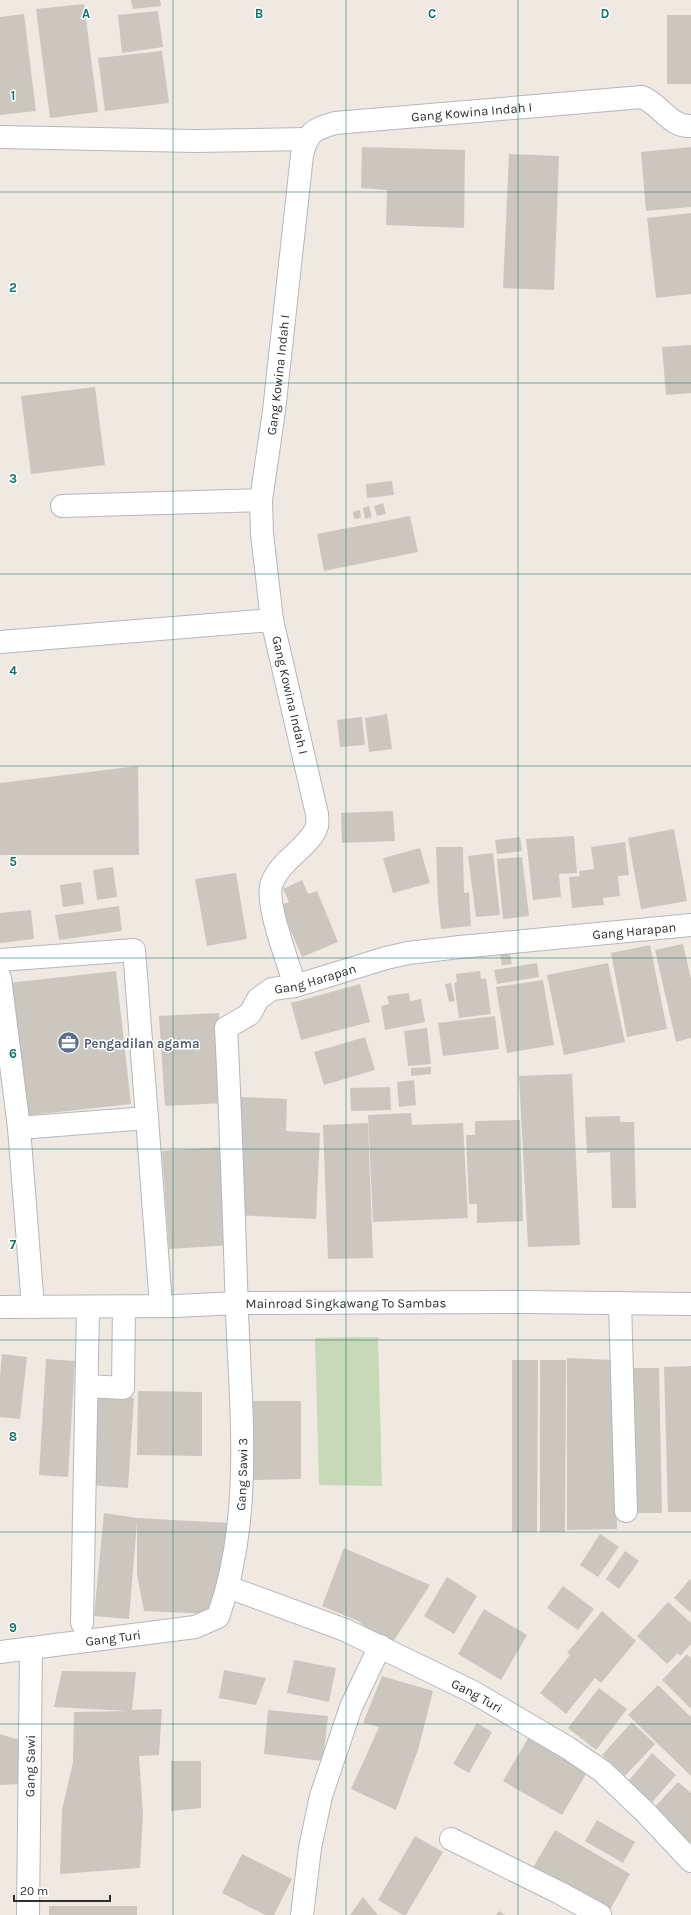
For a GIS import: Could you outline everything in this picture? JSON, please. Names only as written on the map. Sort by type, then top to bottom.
[{"type":"street","name":"Gang Kowina Indah I","points":[[295,986],[270,903],[271,883],[279,870],[294,853],[312,837],[317,826],[317,814],[272,620],[262,534],[261,500],[274,411],[302,156],[306,139],[314,131],[335,123],[642,97],[652,101],[674,122],[691,126]]},
{"type":"street","points":[[1,137],[195,141],[306,139]]},
{"type":"street","points":[[62,506],[261,500]]},
{"type":"street","points":[[0,642],[272,620]]},
{"type":"street","name":"Gang Harapan","points":[[237,1304],[226,1028],[250,1014],[258,999],[272,990],[295,986],[362,964],[408,953],[691,925]]},
{"type":"street","points":[[0,960],[134,950],[161,1306]]},
{"type":"street","points":[[0,978],[19,1128],[33,1307]]},
{"type":"street","points":[[19,1128],[147,1118]]},
{"type":"street","name":"Mainroad Singkawang To Sambas","points":[[0,1307],[237,1304],[691,1304]]},
{"type":"street","name":"Gang Sawi 3","points":[[195,1627],[218,1617],[228,1587],[237,1536],[243,1468],[237,1304]]},
{"type":"street","points":[[620,1304],[626,1510]]},
{"type":"street","points":[[87,1386],[123,1388],[124,1306]]},
{"type":"street","points":[[82,1623],[88,1307]]},
{"type":"street","name":"Gang Turi","points":[[228,1587],[345,1630],[380,1646],[473,1692],[568,1748],[602,1771],[645,1812],[691,1860]]},
{"type":"street","name":"Gang Turi","points":[[32,1648],[195,1627]]},
{"type":"street","points":[[302,1915],[310,1848],[321,1796],[351,1707],[380,1646]]},
{"type":"street","points":[[0,1652],[32,1648]]},
{"type":"street","name":"Gang Sawi","points":[[28,1915],[32,1648]]},
{"type":"street","points":[[451,1839],[560,1892],[600,1915]]},
{"type":"green space","points":[[378,1337],[382,1486],[319,1485],[315,1338]]},
{"type":"building","points":[[131,0],[160,0],[161,6],[133,9]]},
{"type":"building","points":[[84,4],[98,112],[50,118],[36,9]]},
{"type":"building","points":[[158,11],[163,47],[122,53],[118,15]]},
{"type":"building","points":[[24,14],[36,111],[0,115],[0,17]]},
{"type":"building","points":[[667,15],[691,15],[691,84],[667,84]]},
{"type":"building","points":[[162,51],[169,103],[105,111],[98,58]]},
{"type":"building","points":[[362,147],[465,150],[464,228],[386,225],[387,190],[361,188]]},
{"type":"building","points":[[691,147],[691,207],[646,211],[641,152]]},
{"type":"building","points":[[509,154],[559,156],[554,290],[503,288]]},
{"type":"building","points":[[691,213],[691,294],[656,298],[647,218]]},
{"type":"building","points":[[691,345],[691,393],[666,395],[662,347]]},
{"type":"building","points":[[95,387],[105,465],[31,474],[21,396]]},
{"type":"building","points":[[392,481],[394,495],[367,498],[366,484]]},
{"type":"building","points":[[383,503],[386,514],[377,516],[374,506]]},
{"type":"building","points":[[369,506],[372,517],[365,519],[363,508]]},
{"type":"building","points":[[360,510],[361,518],[354,519],[353,512]]},
{"type":"building","points":[[410,516],[418,552],[324,571],[317,534]]},
{"type":"building","points":[[387,714],[392,749],[369,752],[365,718]]},
{"type":"building","points":[[362,717],[365,745],[340,747],[337,720]]},
{"type":"building","points":[[138,766],[139,855],[0,855],[0,783]]},
{"type":"building","points":[[393,811],[395,841],[342,843],[341,813]]},
{"type":"building","points":[[674,829],[687,901],[641,909],[628,838]]},
{"type":"building","points":[[574,836],[577,873],[559,874],[561,897],[533,900],[526,839]]},
{"type":"building","points":[[520,837],[522,851],[497,854],[495,840]]},
{"type":"building","points":[[625,842],[629,875],[618,876],[620,896],[603,898],[604,905],[572,908],[569,877],[580,876],[579,871],[594,869],[591,847]]},
{"type":"building","points":[[436,847],[463,847],[464,893],[469,892],[471,926],[441,929],[438,901]]},
{"type":"building","points":[[420,848],[430,883],[393,893],[383,858]]},
{"type":"building","points":[[493,853],[500,915],[476,917],[468,856]]},
{"type":"building","points":[[522,857],[529,916],[503,919],[497,859]]},
{"type":"building","points":[[113,867],[117,897],[97,900],[93,870]]},
{"type":"building","points":[[236,873],[247,939],[207,946],[195,879]]},
{"type":"building","points":[[302,880],[308,894],[317,891],[338,942],[302,957],[280,905],[289,902],[283,889]]},
{"type":"building","points":[[81,882],[84,904],[63,907],[60,885]]},
{"type":"building","points":[[119,906],[122,931],[59,940],[55,915]]},
{"type":"building","points":[[31,910],[34,939],[0,943],[0,913]]},
{"type":"building","points":[[683,944],[691,979],[691,1038],[676,1042],[655,950]]},
{"type":"building","points":[[650,945],[667,1029],[627,1037],[611,953]]},
{"type":"building","points":[[509,949],[512,964],[502,965],[499,950]]},
{"type":"building","points":[[537,963],[539,977],[497,984],[494,970]]},
{"type":"building","points":[[608,963],[625,1042],[564,1055],[547,975]]},
{"type":"building","name":"Pengadilan agama","points":[[116,971],[131,1104],[22,1116],[8,983]]},
{"type":"building","points":[[480,971],[481,979],[486,978],[491,1014],[459,1018],[454,983],[457,982],[456,974]]},
{"type":"building","points":[[543,980],[554,1045],[507,1053],[496,987]]},
{"type":"building","points":[[451,983],[455,1001],[449,1002],[445,984]]},
{"type":"building","points":[[360,984],[370,1022],[301,1040],[291,1003]]},
{"type":"building","points":[[409,993],[410,1001],[421,999],[425,1022],[385,1030],[381,1006],[389,1004],[387,996]]},
{"type":"building","points":[[219,1013],[225,1103],[165,1106],[159,1016]]},
{"type":"building","points":[[495,1016],[499,1049],[443,1056],[438,1023]]},
{"type":"building","points":[[427,1028],[431,1064],[408,1066],[404,1031]]},
{"type":"building","points":[[365,1037],[375,1070],[324,1085],[314,1052]]},
{"type":"building","points":[[431,1067],[431,1074],[411,1076],[411,1068]]},
{"type":"building","points":[[572,1074],[580,1245],[528,1247],[519,1076]]},
{"type":"building","points":[[414,1080],[416,1105],[399,1107],[397,1082]]},
{"type":"building","points":[[390,1087],[391,1110],[351,1111],[350,1088]]},
{"type":"building","points":[[241,1097],[287,1099],[286,1131],[320,1133],[316,1219],[236,1215]]},
{"type":"building","points":[[411,1113],[412,1125],[463,1123],[468,1218],[373,1222],[368,1115]]},
{"type":"building","points":[[620,1116],[620,1122],[634,1122],[636,1208],[612,1208],[610,1152],[587,1153],[585,1117]]},
{"type":"building","points":[[520,1120],[523,1221],[477,1223],[477,1204],[469,1204],[466,1135],[475,1135],[475,1121]]},
{"type":"building","points":[[368,1123],[373,1258],[328,1259],[323,1125]]},
{"type":"building","points":[[224,1147],[231,1245],[169,1249],[162,1151]]},
{"type":"building","points":[[2,1354],[27,1357],[20,1419],[0,1417],[0,1377]]},
{"type":"building","points":[[567,1358],[613,1360],[617,1529],[567,1530]]},
{"type":"building","points":[[46,1359],[75,1361],[68,1477],[39,1475]]},
{"type":"building","points":[[512,1360],[538,1360],[537,1532],[512,1532]]},
{"type":"building","points":[[540,1360],[566,1360],[565,1532],[540,1532]]},
{"type":"building","points":[[691,1366],[691,1512],[668,1512],[664,1367]]},
{"type":"building","points":[[627,1368],[659,1368],[662,1513],[630,1513]]},
{"type":"building","points":[[138,1391],[202,1392],[202,1456],[137,1455]]},
{"type":"building","points":[[93,1395],[134,1398],[128,1488],[88,1485]]},
{"type":"building","points":[[249,1401],[301,1401],[301,1479],[249,1480]]},
{"type":"building","points":[[104,1513],[137,1518],[229,1523],[226,1573],[210,1614],[144,1611],[137,1575],[137,1522],[129,1619],[94,1616]]},
{"type":"building","points":[[600,1534],[619,1547],[598,1577],[580,1565]]},
{"type":"building","points":[[344,1548],[430,1585],[389,1648],[358,1621],[322,1606]]},
{"type":"building","points":[[625,1551],[639,1561],[619,1589],[606,1579]]},
{"type":"building","points":[[447,1577],[477,1596],[454,1634],[424,1616]]},
{"type":"building","points":[[690,1579],[691,1580],[691,1613],[674,1598]]},
{"type":"building","points":[[563,1586],[594,1609],[578,1630],[547,1608]]},
{"type":"building","points":[[668,1602],[691,1623],[691,1644],[680,1656],[678,1653],[667,1664],[637,1636]]},
{"type":"building","points":[[484,1609],[527,1635],[501,1680],[458,1654]]},
{"type":"building","points":[[602,1611],[636,1641],[601,1683],[595,1678],[566,1714],[540,1693],[570,1655],[567,1653]]},
{"type":"building","points":[[687,1654],[691,1658],[691,1709],[662,1680]]},
{"type":"building","points":[[294,1660],[336,1668],[329,1702],[287,1693]]},
{"type":"building","points":[[224,1670],[266,1678],[256,1705],[219,1698]]},
{"type":"building","points":[[62,1671],[136,1672],[132,1710],[162,1709],[159,1755],[139,1756],[143,1814],[140,1868],[60,1874],[62,1810],[73,1762],[74,1712],[128,1711],[54,1707]]},
{"type":"building","points":[[382,1676],[433,1691],[418,1750],[396,1810],[351,1789],[379,1727],[363,1723]]},
{"type":"building","points":[[658,1685],[691,1717],[691,1776],[628,1715]]},
{"type":"building","points":[[599,1688],[627,1709],[596,1750],[568,1728]]},
{"type":"building","points":[[268,1710],[328,1716],[323,1761],[264,1754]]},
{"type":"building","points":[[632,1722],[655,1744],[625,1776],[602,1755]]},
{"type":"building","points":[[477,1723],[492,1732],[469,1773],[453,1764]]},
{"type":"building","points":[[0,1734],[23,1741],[19,1784],[0,1785]]},
{"type":"building","points":[[530,1735],[589,1769],[562,1815],[503,1781]]},
{"type":"building","points":[[652,1753],[676,1775],[648,1807],[624,1786]]},
{"type":"building","points":[[171,1761],[201,1761],[201,1808],[171,1811]]},
{"type":"building","points":[[678,1782],[691,1793],[691,1846],[651,1811]]},
{"type":"building","points":[[597,1820],[635,1842],[623,1863],[585,1841]]},
{"type":"building","points":[[555,1830],[630,1874],[607,1915],[531,1871]]},
{"type":"building","points":[[415,1836],[443,1852],[406,1915],[403,1915],[378,1900]]},
{"type":"building","points":[[242,1854],[292,1879],[274,1915],[265,1915],[222,1893]]},
{"type":"building","points":[[363,1897],[378,1915],[350,1915]]},
{"type":"building","points":[[49,1906],[137,1906],[137,1915],[49,1915]]},
{"type":"building","points":[[499,1911],[505,1915],[496,1915]]},
{"type":"place","name":"Pengadilan agama","points":[[69,1043]]}]
